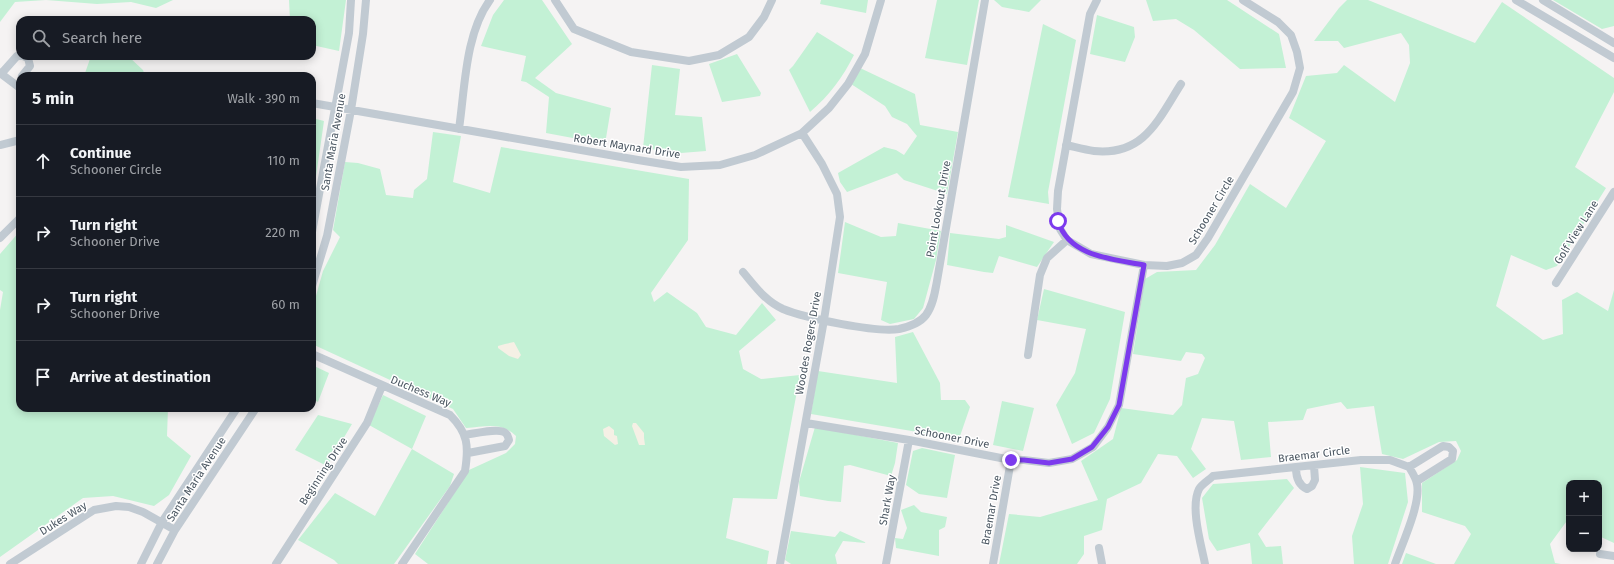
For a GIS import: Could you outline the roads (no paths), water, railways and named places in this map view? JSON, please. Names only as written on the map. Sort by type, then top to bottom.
[{"type":"street","name":"Santa Maria Avenue","points":[[316,211],[349,33],[351,0]]},
{"type":"street","name":"Santa Maria Avenue","points":[[316,273],[327,236],[351,110],[363,34],[366,0]]},
{"type":"street","points":[[459,129],[471,41],[479,17],[490,0]]},
{"type":"street","points":[[555,0],[574,29],[631,52],[689,62],[719,55],[748,37],[764,17],[772,0]]},
{"type":"street","name":"Robert Maynard Drive","points":[[316,104],[681,167],[720,165],[755,154],[802,133],[829,108],[848,84],[865,54],[881,0]]},
{"type":"street","name":"Point Lookout Drive","points":[[743,272],[765,298],[783,309],[824,320],[882,330],[899,329],[913,325],[926,316],[932,301],[937,281],[985,0]]},
{"type":"street","points":[[1028,355],[1040,275],[1047,258],[1067,240],[1060,229],[1057,209],[1058,191],[1090,14],[1097,0]]},
{"type":"street","name":"Schooner Circle","points":[[1067,240],[1091,254],[1144,265],[1166,266],[1182,263],[1196,255],[1208,238],[1293,92],[1300,68],[1297,52],[1291,35],[1278,22],[1243,0]]},
{"type":"street","points":[[1516,0],[1611,57],[1614,44],[1542,0]]},
{"type":"street","points":[[16,56],[1,73],[16,83]]},
{"type":"street","points":[[25,72],[30,66],[28,60]]},
{"type":"street","points":[[1066,145],[1094,151],[1117,151],[1137,143],[1153,128],[1181,84]]},
{"type":"street","name":"Woodes Rogers Drive","points":[[780,564],[824,320],[840,217],[837,194],[822,164],[802,133]]},
{"type":"street","points":[[0,145],[16,141]]},
{"type":"street","name":"Golf View Lane","points":[[1556,283],[1614,192]]},
{"type":"street","points":[[0,238],[16,222]]},
{"type":"street","name":"Schooner Drive","points":[[806,423],[909,440],[1011,460],[1049,463],[1072,459],[1092,447],[1108,427],[1119,405],[1144,265]]},
{"type":"street","name":"Duchess Way","points":[[316,356],[450,415],[459,425],[464,435],[468,453],[466,471],[402,564]]},
{"type":"street","name":"Beginning Drive","points":[[276,564],[367,423],[382,386]]},
{"type":"street","name":"Santa Maria Avenue","points":[[141,564],[162,522],[234,412]]},
{"type":"street","name":"Santa Maria Avenue","points":[[157,564],[175,530],[253,412]]},
{"type":"street","points":[[464,435],[499,431],[505,432],[508,435],[509,440],[505,446],[468,453]]},
{"type":"street","name":"Shark Way","points":[[886,564],[909,440]]},
{"type":"street","points":[[1394,564],[1416,503],[1417,481],[1409,467],[1443,446],[1449,447],[1453,451],[1452,459],[1417,481]]},
{"type":"street","name":"Braemar Drive","points":[[993,564],[1011,460]]},
{"type":"street","name":"Braemar Circle","points":[[1205,564],[1197,523],[1195,501],[1200,488],[1213,476],[1360,460],[1390,460],[1409,467]]},
{"type":"street","points":[[1296,468],[1296,476],[1299,482],[1307,489],[1312,486],[1315,480],[1314,466]]},
{"type":"street","name":"Dukes Way","points":[[15,563],[94,510],[116,506],[130,507],[143,512],[175,530]]},
{"type":"street","points":[[1099,548],[1102,564]]},
{"type":"street","points":[[1600,554],[1614,556]]}]
